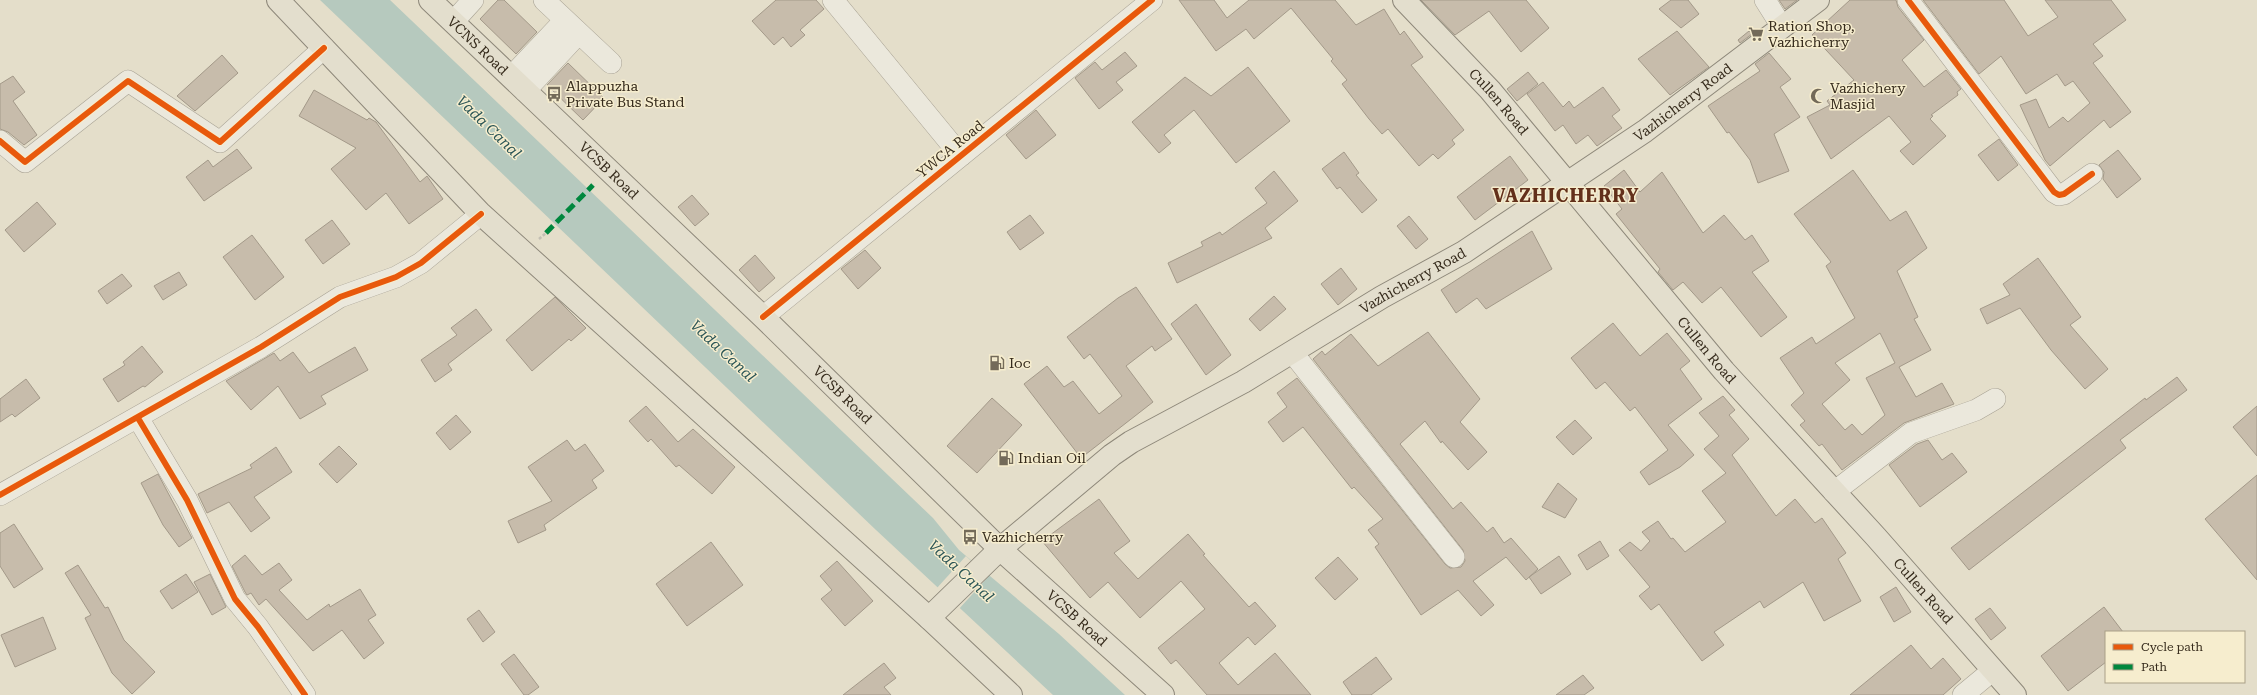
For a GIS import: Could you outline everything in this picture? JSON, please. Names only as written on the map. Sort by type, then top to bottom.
[{"type":"main road","points":[[278,0],[482,214],[937,611],[1011,695]]},
{"type":"main road","name":"VCNS Road","points":[[430,0],[518,84]]},
{"type":"main road","name":"Cullen Road","points":[[1404,0],[1490,90],[1724,371],[2015,695]]},
{"type":"main road","name":"Vazhicherry Road","points":[[937,611],[1000,549],[1112,455],[1130,442],[1243,382],[1382,297],[1464,252],[1583,171],[1645,131],[1818,0]]},
{"type":"main road","name":"VCSB Road","points":[[518,84],[763,317],[1000,549],[1163,695]]},
{"type":"street","points":[[453,22],[473,0]]},
{"type":"street","points":[[544,0],[611,63]]},
{"type":"street","points":[[832,0],[961,156]]},
{"type":"street","name":"YWCA Road","points":[[763,317],[1152,0]]},
{"type":"street","points":[[1765,0],[1782,27]]},
{"type":"street","points":[[1908,0],[2054,192],[2059,195],[2064,194],[2092,174]]},
{"type":"street","points":[[518,84],[572,26]]},
{"type":"street","points":[[0,141],[25,162],[128,81],[220,142],[324,48]]},
{"type":"street","points":[[0,495],[261,347],[340,297],[396,277],[421,263],[482,214]]},
{"type":"street","points":[[1292,352],[1454,557]]},
{"type":"street","points":[[1834,492],[1911,433],[1976,410],[1995,398]]},
{"type":"street","points":[[138,418],[187,500],[235,599],[258,627],[305,695]]},
{"type":"street","points":[[1963,695],[1992,671]]},
{"type":"water","name":"Vada Canal","points":[[320,0],[390,0],[933,518],[959,550],[1059,634],[1125,695],[1053,695],[876,530]]},
{"type":"pier","points":[[966,556],[988,577],[958,610],[936,589]]},
{"type":"building","points":[[498,0],[504,0],[537,32],[516,54],[480,19]]},
{"type":"building","points":[[776,0],[816,0],[824,9],[800,30],[805,35],[791,47],[783,37],[774,45],[752,21]]},
{"type":"building","points":[[1179,0],[1214,0],[1227,18],[1249,0],[1335,0],[1356,25],[1384,9],[1400,35],[1404,31],[1423,57],[1411,65],[1464,130],[1452,140],[1455,144],[1438,159],[1433,154],[1419,166],[1388,129],[1382,134],[1369,119],[1342,84],[1347,80],[1331,61],[1333,59],[1291,8],[1254,39],[1246,29],[1216,51]]},
{"type":"building","points":[[1421,0],[1526,0],[1549,28],[1521,52],[1489,11],[1455,35]]},
{"type":"building","points":[[1671,0],[1688,0],[1699,14],[1681,28],[1659,9]]},
{"type":"building","points":[[1779,0],[1797,0],[1785,9]]},
{"type":"building","points":[[1850,0],[1896,0],[1898,7],[1924,40],[1902,60],[1924,87],[1946,70],[1961,89],[1957,92],[1958,95],[1931,115],[1933,116],[1930,119],[1946,136],[1913,165],[1900,151],[1911,142],[1889,116],[1831,159],[1807,117],[1830,105],[1827,101],[1854,80],[1812,35]]},
{"type":"building","points":[[1923,0],[2004,0],[2028,36],[2058,17],[2045,0],[2111,0],[2126,20],[2093,44],[2103,56],[2093,63],[2131,112],[2110,128],[2104,120],[2050,166],[2045,160],[2020,105],[2036,99],[2049,128],[2063,117],[2068,122],[2090,103],[2073,81],[2065,86],[2057,74],[2026,94],[2001,56],[1979,74]]},
{"type":"building","points":[[1677,31],[1709,67],[1670,95],[1638,59]]},
{"type":"building","points":[[1749,31],[1752,34],[1740,43],[1738,40]]},
{"type":"building","points":[[1125,52],[1137,66],[1116,82],[1123,90],[1099,109],[1075,78],[1095,62],[1102,70]]},
{"type":"building","points":[[1769,53],[1791,79],[1780,87],[1800,117],[1774,134],[1789,171],[1758,183],[1750,160],[1729,132],[1727,133],[1708,106],[1760,71],[1755,64]]},
{"type":"building","points":[[222,55],[238,73],[195,111],[177,96]]},
{"type":"building","points":[[568,63],[604,98],[583,120],[547,85]]},
{"type":"building","points":[[1248,67],[1290,121],[1236,163],[1194,110],[1164,135],[1171,143],[1159,153],[1132,122],[1185,77],[1211,96]]},
{"type":"building","points":[[1528,72],[1538,84],[1517,101],[1507,89]]},
{"type":"building","points":[[13,76],[25,92],[13,101],[37,135],[24,145],[8,132],[0,129],[0,84]]},
{"type":"building","points":[[1543,82],[1563,107],[1569,101],[1574,108],[1603,87],[1620,110],[1612,116],[1622,128],[1597,146],[1588,135],[1576,144],[1563,125],[1555,131],[1527,94]]},
{"type":"building","points":[[314,90],[367,120],[369,118],[376,122],[420,182],[427,176],[443,199],[409,224],[386,193],[366,210],[331,169],[356,148],[299,116]]},
{"type":"building","points":[[1036,110],[1056,135],[1026,159],[1006,135]]},
{"type":"building","points":[[1999,139],[2018,165],[1998,181],[1978,155]]},
{"type":"building","points":[[237,149],[252,168],[204,201],[186,177],[208,160],[213,167]]},
{"type":"building","points":[[2118,150],[2141,179],[2117,198],[2103,179],[2104,172],[2099,165]]},
{"type":"building","points":[[1344,152],[1359,173],[1356,175],[1377,200],[1362,213],[1340,187],[1337,189],[1322,169]]},
{"type":"building","points":[[1510,156],[1528,180],[1475,220],[1457,197]]},
{"type":"building","points":[[1624,170],[1640,192],[1662,172],[1703,233],[1724,215],[1745,240],[1752,235],[1769,261],[1752,272],[1787,317],[1761,337],[1721,287],[1702,303],[1683,282],[1673,290],[1658,272],[1660,269],[1616,214],[1622,209],[1604,186]]},
{"type":"building","points":[[1853,170],[1890,221],[1906,211],[1927,248],[1897,271],[1918,317],[1914,319],[1931,350],[1899,367],[1916,397],[1942,383],[1954,404],[1904,423],[1842,470],[1822,444],[1819,446],[1800,425],[1805,421],[1791,405],[1804,393],[1780,358],[1812,337],[1816,344],[1855,318],[1826,266],[1831,262],[1794,214]],"holes":[[[1880,333],[1895,363],[1866,378],[1885,415],[1862,435],[1852,424],[1845,430],[1822,404],[1850,380],[1835,363]]]},
{"type":"building","points":[[1274,171],[1298,201],[1265,228],[1272,238],[1177,283],[1168,263],[1203,246],[1201,242],[1220,232],[1222,235],[1267,203],[1255,188]]},
{"type":"building","points":[[692,195],[709,214],[695,226],[678,207]]},
{"type":"building","points":[[37,202],[56,224],[24,252],[5,230]]},
{"type":"building","points":[[1030,215],[1044,233],[1020,250],[1007,232]]},
{"type":"building","points":[[1409,216],[1428,239],[1416,249],[1397,226]]},
{"type":"building","points":[[332,220],[350,244],[323,264],[305,240]]},
{"type":"building","points":[[1532,231],[1552,269],[1486,309],[1477,298],[1456,313],[1441,290]]},
{"type":"building","points":[[252,235],[284,277],[255,300],[223,257]]},
{"type":"building","points":[[865,250],[881,268],[858,289],[841,269]]},
{"type":"building","points":[[755,255],[775,278],[759,292],[739,270]]},
{"type":"building","points":[[2038,258],[2081,317],[2070,325],[2108,369],[2085,389],[2051,350],[2020,308],[1987,324],[1980,309],[2010,295],[2003,284]]},
{"type":"building","points":[[1341,268],[1357,289],[1338,305],[1321,284]]},
{"type":"building","points":[[179,272],[187,285],[163,300],[154,286]]},
{"type":"building","points":[[122,274],[132,286],[107,304],[98,291]]},
{"type":"building","points":[[1136,287],[1172,339],[1155,351],[1152,346],[1126,366],[1153,402],[1081,458],[1024,384],[1047,366],[1064,387],[1073,381],[1099,414],[1122,396],[1090,354],[1084,359],[1067,337],[1118,298]]},
{"type":"building","points":[[1274,296],[1286,309],[1260,331],[1249,319]]},
{"type":"building","points":[[555,297],[586,328],[571,341],[569,339],[532,371],[506,340]]},
{"type":"building","points":[[1196,304],[1231,355],[1206,375],[1171,324]]},
{"type":"building","points":[[476,309],[492,330],[448,364],[452,370],[435,382],[421,360],[457,335],[451,328]]},
{"type":"building","points":[[1613,323],[1640,356],[1667,333],[1690,361],[1680,369],[1702,399],[1668,425],[1694,455],[1680,467],[1649,485],[1640,472],[1668,450],[1635,407],[1630,411],[1605,382],[1596,389],[1571,358]]},
{"type":"building","points":[[1428,332],[1480,399],[1460,422],[1487,452],[1468,470],[1442,441],[1441,443],[1425,421],[1400,444],[1453,509],[1461,502],[1487,532],[1493,527],[1504,543],[1511,538],[1538,569],[1526,580],[1506,557],[1473,581],[1494,605],[1481,616],[1458,590],[1421,615],[1375,547],[1379,544],[1368,530],[1383,519],[1354,487],[1352,489],[1303,427],[1283,442],[1268,422],[1287,407],[1277,393],[1297,378],[1445,564],[1450,568],[1461,567],[1465,561],[1463,550],[1313,359],[1322,351],[1325,355],[1351,334],[1378,366]]},
{"type":"building","points":[[142,346],[163,372],[145,387],[143,386],[118,402],[103,379],[125,365],[123,362]]},
{"type":"building","points":[[355,347],[368,370],[321,396],[326,404],[300,419],[278,386],[251,410],[226,381],[274,353],[280,361],[293,352],[309,373]]},
{"type":"building","points":[[2177,377],[2187,390],[2120,440],[2126,448],[1969,570],[1951,548],[2145,398],[2146,400]]},
{"type":"building","points":[[26,379],[40,398],[15,417],[12,414],[0,422],[0,399]]},
{"type":"building","points":[[1723,396],[1735,410],[1729,415],[1749,439],[1732,455],[1776,516],[1795,499],[1815,523],[1822,518],[1846,553],[1838,559],[1861,601],[1824,621],[1803,582],[1764,608],[1760,601],[1714,632],[1724,645],[1702,661],[1659,604],[1651,610],[1639,596],[1650,587],[1619,550],[1630,542],[1641,551],[1650,541],[1642,532],[1658,521],[1671,539],[1673,538],[1685,552],[1726,522],[1702,491],[1726,473],[1704,449],[1719,436],[1699,413]]},
{"type":"building","points":[[992,398],[1022,425],[977,473],[947,446]]},
{"type":"building","points":[[646,406],[678,442],[693,429],[735,467],[712,494],[679,465],[676,467],[651,439],[648,442],[629,421]]},
{"type":"building","points":[[2257,406],[2257,456],[2233,427]]},
{"type":"building","points":[[456,415],[471,432],[450,450],[436,433]]},
{"type":"building","points":[[1575,420],[1592,438],[1573,455],[1556,437]]},
{"type":"building","points":[[567,440],[575,451],[585,444],[604,471],[592,480],[597,488],[544,525],[546,530],[518,543],[508,521],[552,501],[528,467]]},
{"type":"building","points":[[1928,440],[1942,460],[1952,453],[1967,472],[1920,507],[1889,465],[1917,444]]},
{"type":"building","points":[[339,446],[357,464],[337,483],[319,464]]},
{"type":"building","points":[[276,447],[292,472],[254,497],[270,518],[251,532],[229,502],[207,513],[198,494],[252,468],[250,465]]},
{"type":"building","points":[[158,474],[192,538],[179,547],[163,525],[141,483]]},
{"type":"building","points":[[2257,475],[2257,580],[2205,519]]},
{"type":"building","points":[[1558,483],[1577,499],[1565,518],[1542,507]]},
{"type":"building","points":[[1099,499],[1130,541],[1114,553],[1138,579],[1188,534],[1205,554],[1203,555],[1249,607],[1255,602],[1276,626],[1255,645],[1248,637],[1219,663],[1238,685],[1275,653],[1311,695],[1207,695],[1176,660],[1171,664],[1158,648],[1205,609],[1181,581],[1140,618],[1108,582],[1090,598],[1042,541]]},
{"type":"building","points":[[14,524],[43,569],[14,588],[0,566],[0,533]]},
{"type":"building","points":[[1600,541],[1609,556],[1587,570],[1578,555]]},
{"type":"building","points":[[711,542],[743,585],[687,626],[656,584]]},
{"type":"building","points":[[245,555],[262,575],[279,563],[292,580],[279,590],[307,620],[329,604],[330,607],[360,589],[376,615],[368,620],[384,643],[364,659],[342,630],[313,651],[266,599],[259,605],[251,593],[247,595],[232,566]]},
{"type":"building","points":[[1559,556],[1571,574],[1541,594],[1529,577]]},
{"type":"building","points":[[1338,557],[1358,579],[1335,600],[1315,578]]},
{"type":"building","points":[[837,561],[873,601],[845,626],[821,599],[832,590],[820,576]]},
{"type":"building","points":[[78,565],[105,608],[108,607],[124,640],[155,672],[132,694],[112,673],[85,618],[91,615],[65,573]]},
{"type":"building","points":[[186,574],[198,592],[172,609],[160,591]]},
{"type":"building","points":[[210,574],[226,607],[212,615],[194,582]]},
{"type":"building","points":[[1896,587],[1911,612],[1894,622],[1880,597]]},
{"type":"building","points":[[2104,607],[2122,631],[2105,631],[2105,663],[2068,691],[2041,656]]},
{"type":"building","points":[[1990,608],[2006,628],[1991,640],[1975,619]]},
{"type":"building","points":[[479,610],[495,632],[483,642],[467,619]]},
{"type":"building","points":[[43,617],[56,649],[15,667],[1,635]]},
{"type":"building","points":[[1911,645],[1931,669],[1943,658],[1961,679],[1943,695],[1850,695]]},
{"type":"building","points":[[514,654],[539,687],[528,695],[524,695],[501,664]]},
{"type":"building","points":[[1376,657],[1392,679],[1371,695],[1352,695],[1343,682]]},
{"type":"building","points":[[884,663],[896,678],[884,687],[891,695],[843,695]]},
{"type":"building","points":[[1583,675],[1594,688],[1584,695],[1556,695]]},
{"type":"marked path","points":[[546,233],[593,185]]},
{"type":"cycle path","points":[[763,317],[1152,0]]},
{"type":"cycle path","points":[[1908,0],[2054,192],[2059,195],[2064,194],[2092,174]]},
{"type":"cycle path","points":[[0,141],[25,162],[128,81],[220,142],[324,48]]},
{"type":"cycle path","points":[[0,495],[261,347],[340,297],[396,277],[421,263],[481,214]]},
{"type":"cycle path","points":[[138,418],[187,500],[235,599],[258,627],[305,695]]},
{"type":"place","name":"Ration Shop, Vazhicherry","points":[[1756,34]]},
{"type":"place","name":"Alappuzha Private Bus Stand","points":[[554,94]]},
{"type":"place","name":"Vazhichery Masjid","points":[[1818,96]]},
{"type":"place","name":"Ioc","points":[[997,363]]},
{"type":"place","name":"Indian Oil","points":[[1006,458]]},
{"type":"place","name":"Vazhicherry","points":[[970,537]]},
{"type":"district","name":"VAZHICHERRY","points":[[1566,195]]}]
